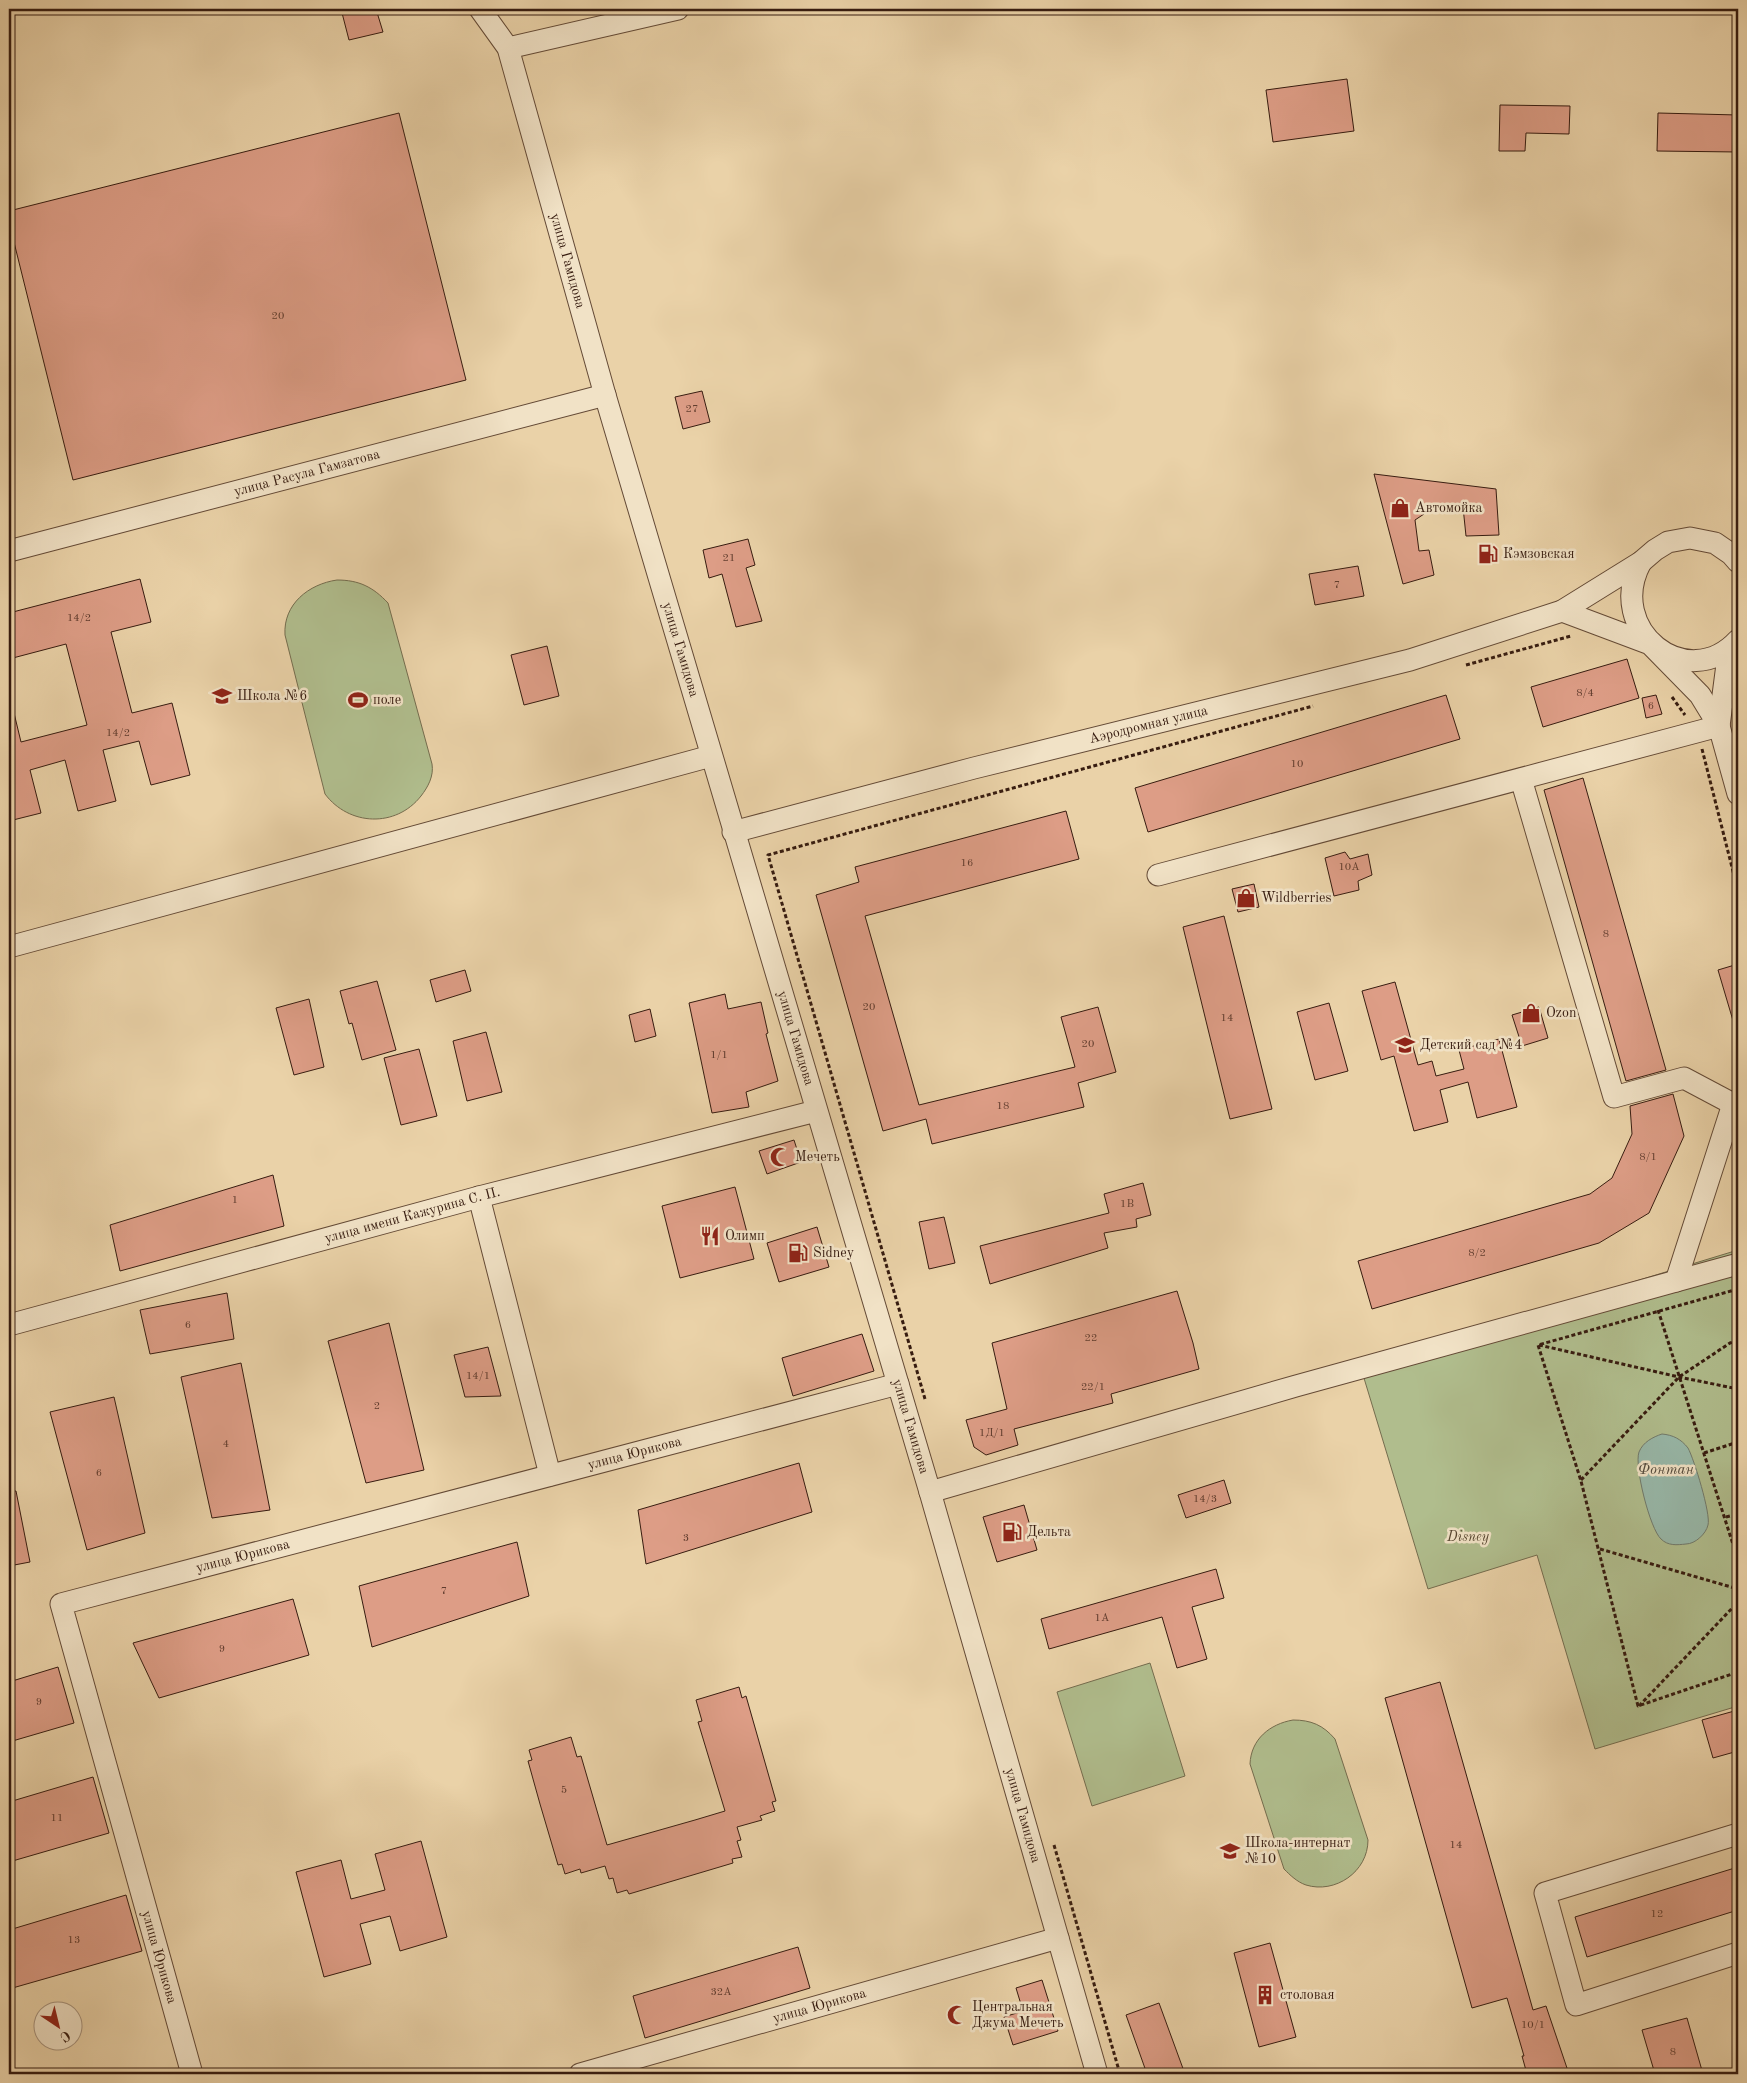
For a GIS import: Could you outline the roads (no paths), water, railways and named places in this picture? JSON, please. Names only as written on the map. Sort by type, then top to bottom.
[{"type":"street","name":"улица Гамидова","points":[[480,9],[508,48],[605,395],[930,1492],[1097,2074]]},
{"type":"street","points":[[508,48],[678,9]]},
{"type":"street","name":"улица Расула Гамзатова","points":[[9,551],[605,395]]},
{"type":"street","name":"Аэродромная улица","points":[[733,832],[993,763],[1410,660],[1562,611],[1641,562],[1668,542],[1690,538],[1715,543],[1738,544]]},
{"type":"street","points":[[1715,543],[1731,554],[1738,562]]},
{"type":"street","points":[[1641,562],[1632,580],[1631,597],[1636,624],[1650,644],[1700,695],[1720,726],[1738,794]]},
{"type":"street","points":[[1562,611],[1650,644],[1665,653],[1696,661],[1713,658],[1734,644]]},
{"type":"street","points":[[1720,726],[1734,644]]},
{"type":"street","points":[[1158,875],[1720,726]]},
{"type":"street","points":[[9,947],[711,756]]},
{"type":"street","points":[[1520,779],[1614,1097],[1684,1078],[1736,1103],[1676,1281]]},
{"type":"street","name":"улица имени Кажурина С. П.","points":[[9,1325],[479,1197],[816,1111]]},
{"type":"street","points":[[479,1197],[550,1475]]},
{"type":"street","points":[[930,1492],[1296,1386],[1738,1264]]},
{"type":"street","name":"улица Юрикова","points":[[192,2074],[61,1604],[898,1384]]},
{"type":"street","points":[[1738,1834],[1545,1892],[1576,2005],[1738,1953]]},
{"type":"street","name":"улица Юрикова","points":[[580,2074],[1058,1938]]},
{"type":"water","name":"Фонтан","points":[[1662,1434],[1676,1438],[1688,1448],[1705,1499],[1708,1525],[1700,1538],[1689,1544],[1667,1543],[1661,1539],[1652,1523],[1644,1497],[1639,1470],[1639,1452],[1649,1440]]},
{"type":"place","name":"Автомойка","points":[[1400,508]]},
{"type":"place","name":"Кэмзовская","points":[[1488,554]]},
{"type":"place","name":"Школа №6","points":[[222,696]]},
{"type":"place","name":"поле","points":[[358,700]]},
{"type":"place","name":"Wildberries","points":[[1246,898]]},
{"type":"place","name":"Ozon","points":[[1531,1013]]},
{"type":"place","name":"Детский сад №4","points":[[1405,1045]]},
{"type":"place","name":"Мечеть","points":[[780,1157]]},
{"type":"place","name":"Олимп","points":[[710,1236]]},
{"type":"place","name":"Sidney","points":[[798,1253]]},
{"type":"place","name":"Дельта","points":[[1012,1532]]},
{"type":"place","name":"Школа-интернат №10","points":[[1230,1851]]},
{"type":"place","name":"столовая","points":[[1265,1995]]},
{"type":"place","name":"Центральная Джума Мечеть","points":[[957,2015]]},
{"type":"park label","name":"Disney","points":[[1468,1537]]}]
